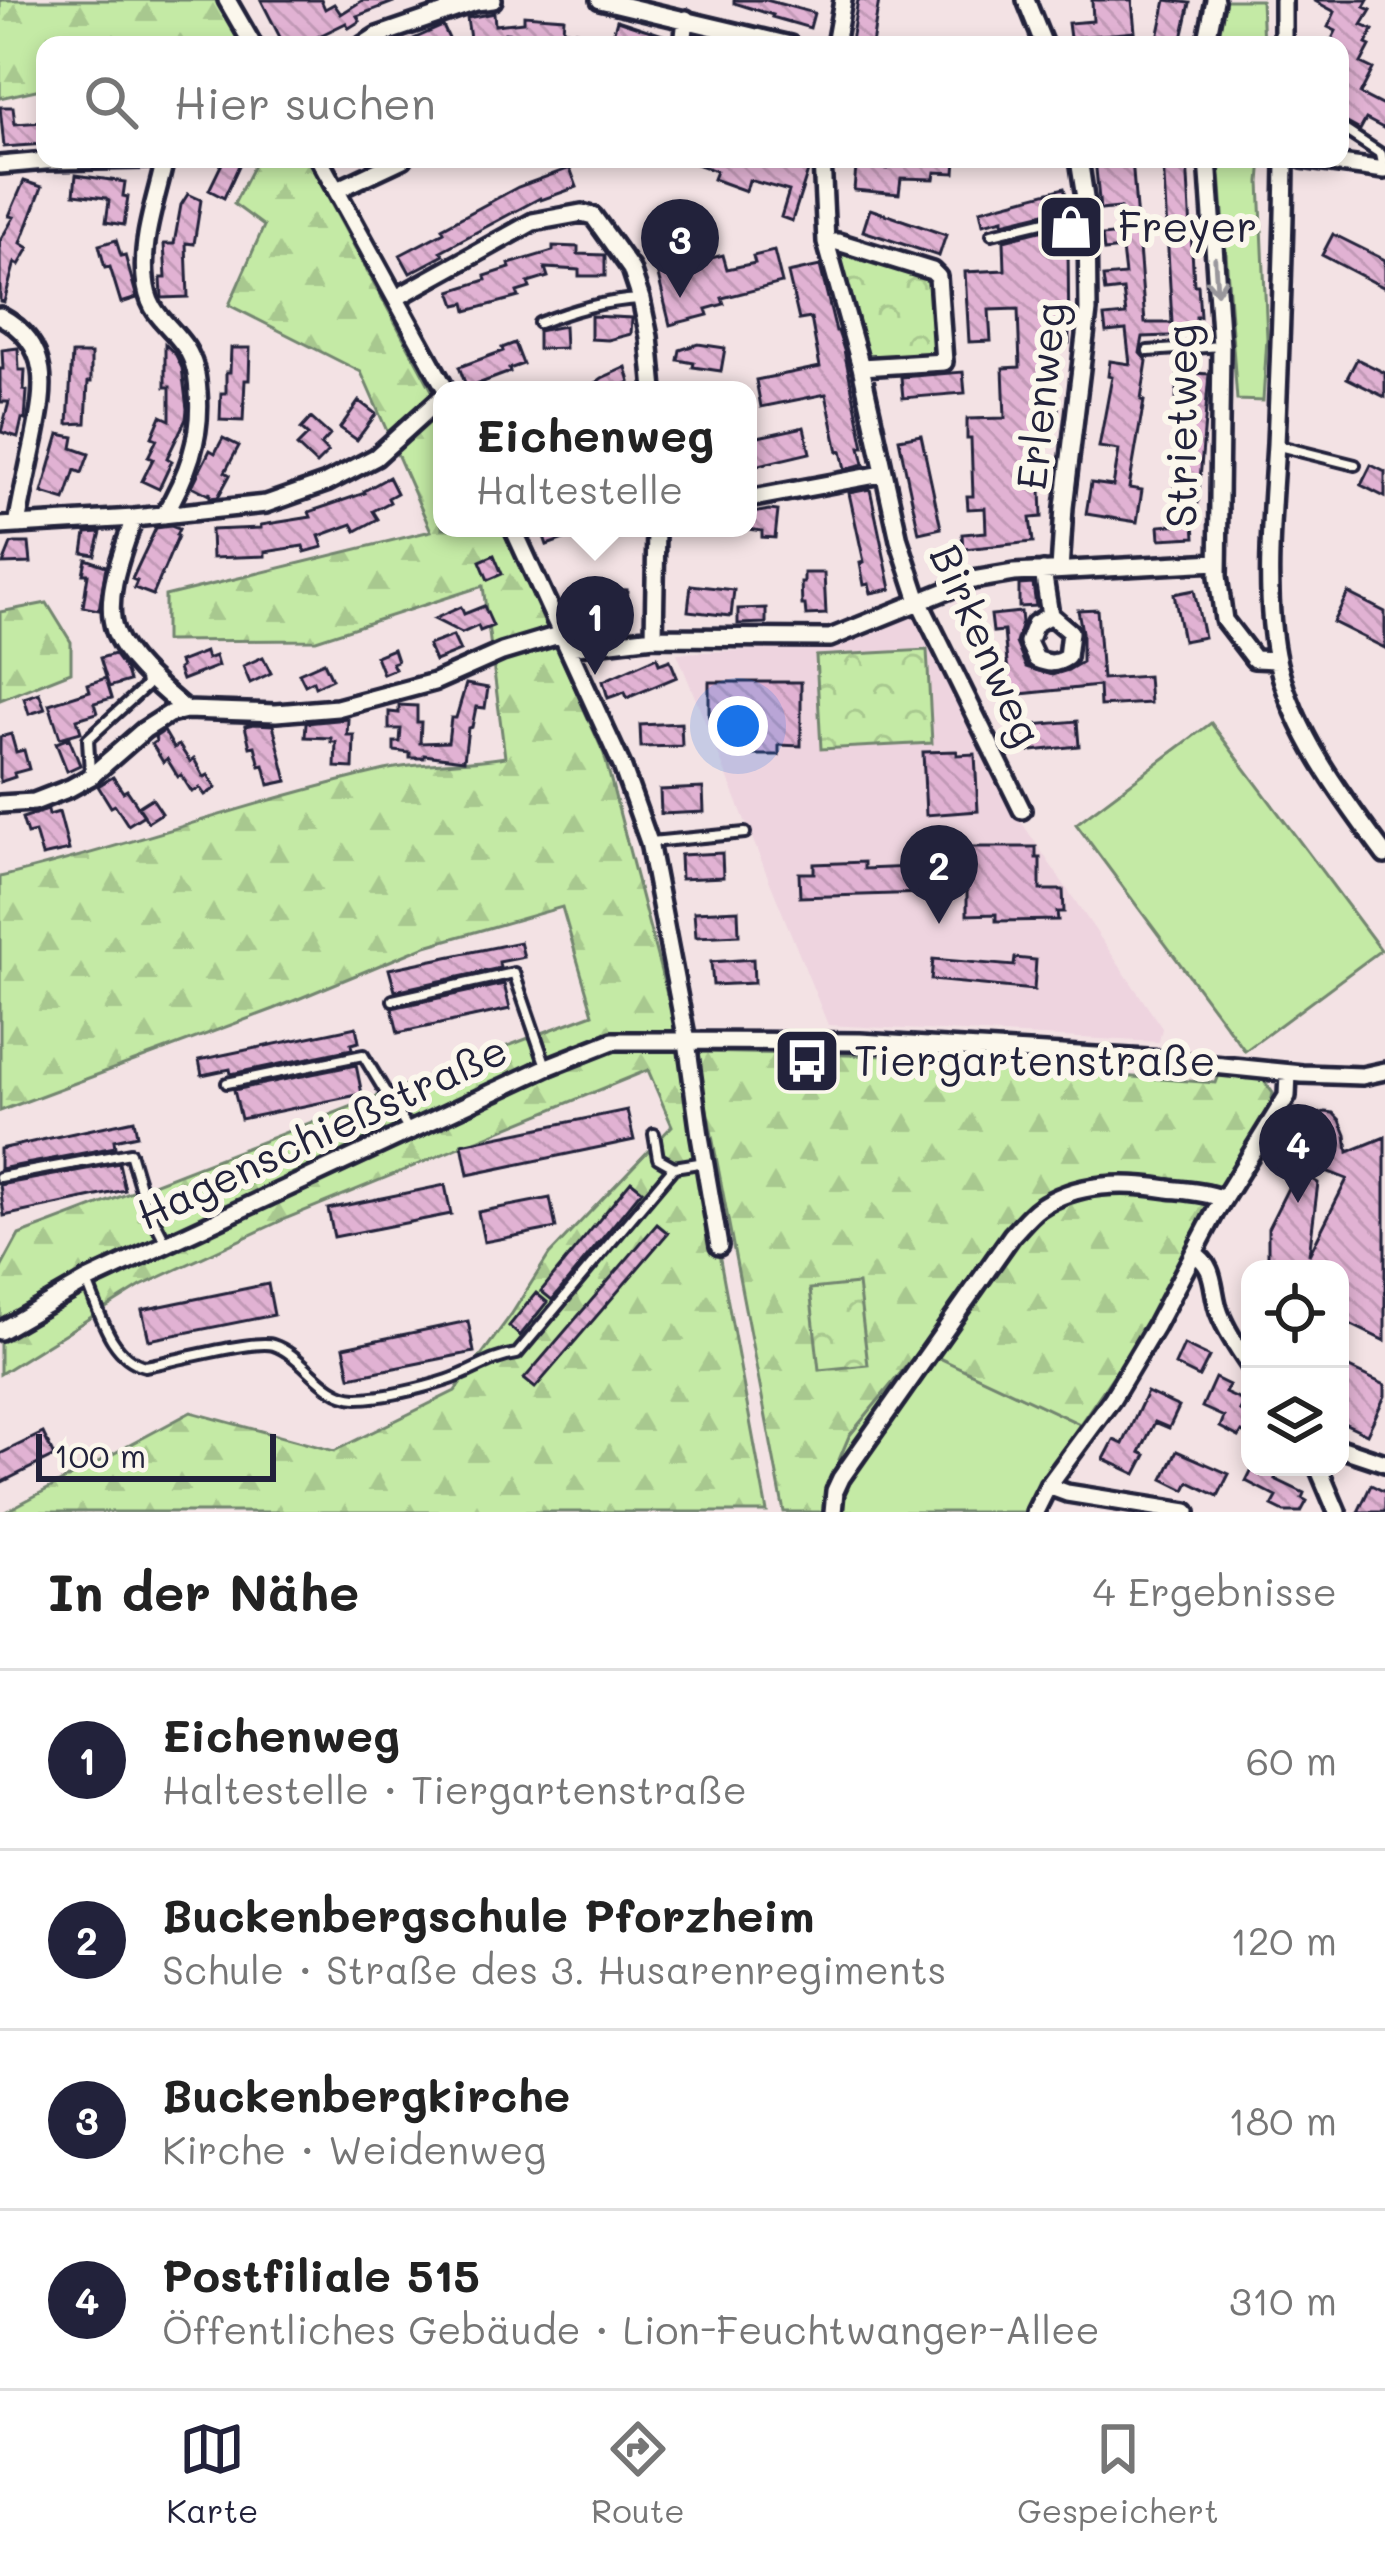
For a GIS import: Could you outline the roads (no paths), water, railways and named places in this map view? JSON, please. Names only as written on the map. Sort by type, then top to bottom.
[{"type":"street","points":[[226,0],[248,36]]},
{"type":"street","points":[[377,36],[494,0]]},
{"type":"street","points":[[600,0],[754,36]]},
{"type":"street","points":[[837,36],[843,0]]},
{"type":"street","points":[[1026,0],[1041,36]]},
{"type":"street","points":[[1208,36],[1215,0]]},
{"type":"street","points":[[1283,0],[1283,36]]},
{"type":"street","points":[[684,36],[686,19]]},
{"type":"street","points":[[0,165],[36,161]]},
{"type":"street","points":[[1349,165],[1385,170]]},
{"type":"street","points":[[163,168],[149,223],[144,277],[156,315],[196,367],[200,417],[181,486],[164,515]]},
{"type":"street","points":[[324,168],[438,381]]},
{"type":"street","points":[[337,190],[384,168]]},
{"type":"street","name":"Birkenweg","points":[[822,168],[826,242],[861,367],[899,541],[919,601],[1022,810]]},
{"type":"street","name":"Erlenweg","points":[[1050,615],[1088,311],[1090,260],[1080,168]]},
{"type":"street","name":"Strietweg","points":[[1209,168],[1221,346],[1217,562],[1224,620],[1254,659],[1277,661]]},
{"type":"street","points":[[1285,168],[1271,592],[1277,661],[1315,753],[1385,855]]},
{"type":"street","points":[[396,298],[533,222],[582,213],[593,216],[631,269],[649,337],[653,381]]},
{"type":"street","points":[[826,242],[932,271],[938,277],[944,362],[861,367]]},
{"type":"street","points":[[0,316],[31,342],[42,374],[40,412],[8,525],[266,504],[326,483],[376,458],[433,404]]},
{"type":"street","points":[[757,497],[882,474]]},
{"type":"street","points":[[134,518],[112,603],[116,632],[144,674],[186,710]]},
{"type":"street","points":[[517,537],[622,766],[650,842],[719,1246]]},
{"type":"street","points":[[654,637],[656,537]]},
{"type":"street","points":[[0,804],[34,802],[58,794],[90,776],[144,730],[169,714],[186,710],[337,708],[434,682],[502,652],[565,640],[830,638],[973,580],[1052,570],[1217,562]]},
{"type":"street","name":"Hagenschießstraße","points":[[0,1331],[87,1281],[547,1067],[613,1041],[884,1043],[1288,1072],[1362,1076],[1385,1071]]},
{"type":"street","points":[[1035,1512],[1155,1327],[1223,1199],[1287,1096],[1288,1072]]},
{"type":"street","points":[[833,1512],[841,1478],[1012,1235],[1039,1208],[1102,1185],[1151,1186],[1223,1199]]},
{"type":"street","points":[[1194,1253],[1210,1268],[1219,1314],[1241,1351]]},
{"type":"street","points":[[1349,1451],[1385,1463]]},
{"type":"street","points":[[1322,1476],[1337,1512]]},
{"type":"street","points":[[1048,1486],[1187,1512]]},
{"type":"lane","points":[[1349,133],[1381,154],[1385,170]]},
{"type":"lane","points":[[992,234],[1087,211]]},
{"type":"lane","points":[[539,323],[580,308],[641,299]]},
{"type":"lane","points":[[1148,351],[1221,346]]},
{"type":"lane","points":[[1276,445],[1354,465]]},
{"type":"lane","points":[[90,776],[88,739],[146,686],[144,674]]},
{"type":"lane","points":[[650,842],[745,833]]},
{"type":"lane","points":[[393,1000],[514,973],[547,1067]]},
{"type":"lane","points":[[226,1083],[363,1055],[410,1132]]},
{"type":"lane","points":[[654,1134],[658,1158],[674,1168]]},
{"type":"lane","points":[[0,1178],[130,1153],[144,1201],[166,1244]]},
{"type":"lane","points":[[87,1281],[112,1338],[132,1363],[145,1366],[268,1342],[295,1356],[346,1397],[362,1398],[449,1380],[499,1356],[517,1354],[674,1168],[705,1162]]},
{"type":"place","name":"Freyer","points":[[1071,227]]},
{"type":"place","name":"Buckenbergkirche","points":[[680,298]]},
{"type":"place","name":"Eichenweg","points":[[595,675]]},
{"type":"place","name":"Buckenbergschule Pforzheim","points":[[939,924]]},
{"type":"place","name":"Tiergartenstraße","points":[[807,1061]]},
{"type":"place","name":"Postfiliale 515","points":[[1298,1203]]}]
